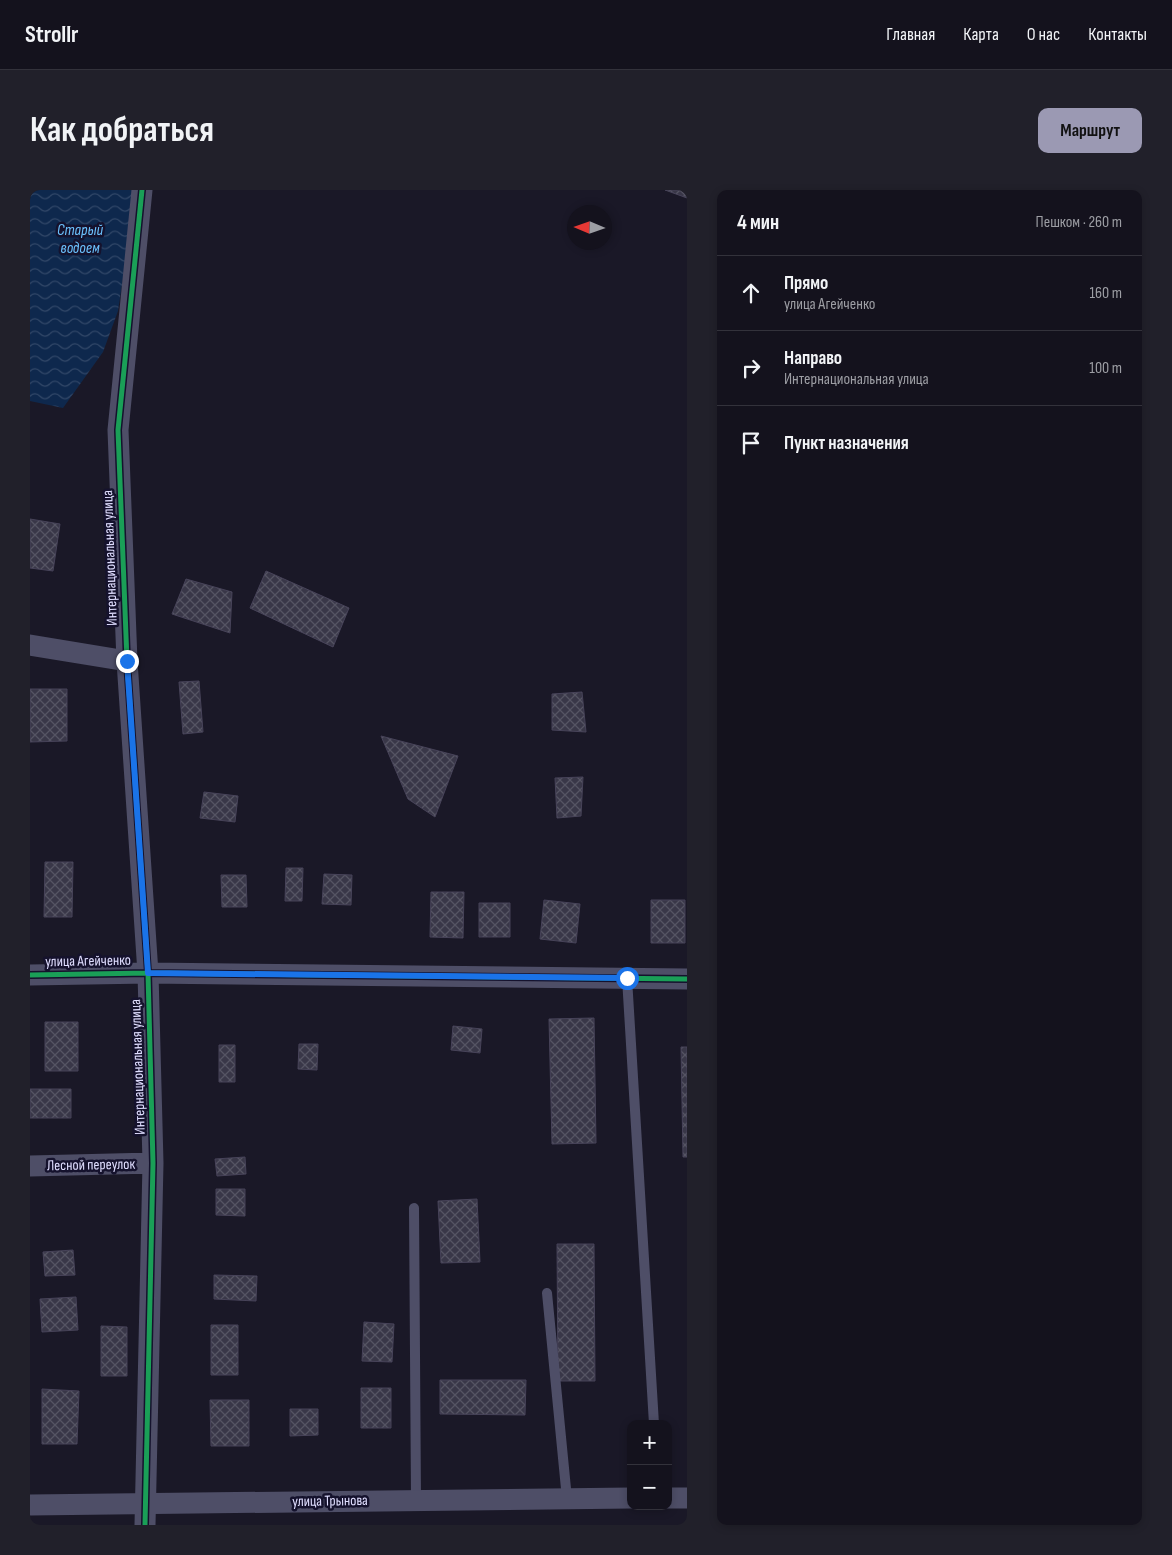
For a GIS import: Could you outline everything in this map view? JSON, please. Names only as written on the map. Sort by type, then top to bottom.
[{"type":"street","name":"Интернациональная улица","points":[[142,190],[118,430],[127,661],[148,973],[153,1163],[145,1525]]},
{"type":"street","points":[[30,645],[127,661]]},
{"type":"street","name":"улица Агейченко","points":[[30,974],[148,973],[687,979]]},
{"type":"street","name":"Лесной переулок","points":[[30,1166],[153,1163]]},
{"type":"street","name":"улица Трынова","points":[[30,1505],[627,1498]]},
{"type":"street","points":[[672,1498],[687,1498]]},
{"type":"lane","points":[[627,978],[654,1420]]},
{"type":"lane","points":[[414,1208],[416,1500]]},
{"type":"lane","points":[[547,1293],[567,1499]]},
{"type":"water","name":"Старый водоем","points":[[30,190],[133,190],[128,245],[118,311],[103,352],[63,408],[30,401]]},
{"type":"building","points":[[665,190],[687,190],[687,198]]},
{"type":"building","points":[[30,519],[60,524],[53,571],[30,568]]},
{"type":"building","points":[[266,571],[349,608],[333,647],[250,608]]},
{"type":"building","points":[[186,579],[232,592],[230,633],[172,614]]},
{"type":"building","points":[[199,681],[203,732],[183,734],[179,682]]},
{"type":"building","points":[[30,689],[67,689],[67,741],[30,742]]},
{"type":"building","points":[[582,692],[586,732],[552,730],[552,694]]},
{"type":"building","points":[[381,736],[458,756],[435,817],[408,799]]},
{"type":"building","points":[[583,777],[581,816],[557,818],[555,778]]},
{"type":"building","points":[[204,792],[238,796],[235,822],[200,818]]},
{"type":"building","points":[[45,862],[73,862],[72,917],[44,917]]},
{"type":"building","points":[[286,868],[303,868],[302,901],[285,901]]},
{"type":"building","points":[[324,874],[352,875],[351,905],[322,904]]},
{"type":"building","points":[[221,875],[246,875],[247,907],[222,907]]},
{"type":"building","points":[[431,892],[464,892],[463,938],[430,937]]},
{"type":"building","points":[[544,900],[580,904],[576,943],[540,939]]},
{"type":"building","points":[[651,900],[685,900],[685,943],[651,943]]},
{"type":"building","points":[[479,903],[510,903],[510,937],[479,937]]},
{"type":"building","points":[[594,1018],[596,1143],[552,1144],[549,1019]]},
{"type":"building","points":[[45,1022],[78,1022],[78,1071],[45,1071]]},
{"type":"building","points":[[453,1026],[482,1029],[480,1053],[451,1050]]},
{"type":"building","points":[[299,1044],[318,1044],[317,1070],[298,1069]]},
{"type":"building","points":[[219,1045],[235,1045],[235,1082],[219,1082]]},
{"type":"building","points":[[681,1047],[687,1047],[687,1157],[683,1157]]},
{"type":"building","points":[[30,1089],[71,1089],[71,1118],[30,1118]]},
{"type":"building","points":[[245,1157],[246,1174],[217,1176],[215,1159]]},
{"type":"building","points":[[216,1189],[245,1189],[245,1216],[216,1215]]},
{"type":"building","points":[[477,1199],[480,1262],[441,1263],[438,1201]]},
{"type":"building","points":[[557,1244],[594,1244],[595,1381],[558,1381]]},
{"type":"building","points":[[73,1250],[75,1275],[45,1276],[43,1252]]},
{"type":"building","points":[[214,1275],[257,1276],[256,1301],[214,1299]]},
{"type":"building","points":[[76,1297],[78,1330],[42,1332],[40,1299]]},
{"type":"building","points":[[364,1322],[394,1324],[392,1362],[362,1361]]},
{"type":"building","points":[[211,1325],[238,1325],[238,1375],[211,1375]]},
{"type":"building","points":[[101,1326],[127,1327],[127,1376],[101,1376]]},
{"type":"building","points":[[440,1380],[526,1380],[525,1415],[440,1414]]},
{"type":"building","points":[[361,1388],[391,1388],[391,1428],[361,1428]]},
{"type":"building","points":[[42,1389],[79,1391],[77,1444],[42,1444]]},
{"type":"building","points":[[210,1400],[249,1400],[249,1446],[211,1446]]},
{"type":"building","points":[[290,1409],[318,1409],[318,1435],[290,1436]]},
{"type":"cycle path","points":[[142,190],[118,430],[127,661],[148,973],[153,1163],[145,1525]]},
{"type":"cycle path","points":[[30,975],[148,973],[687,979]]},
{"type":"route","points":[[127,661],[148,973],[627,978]]}]
